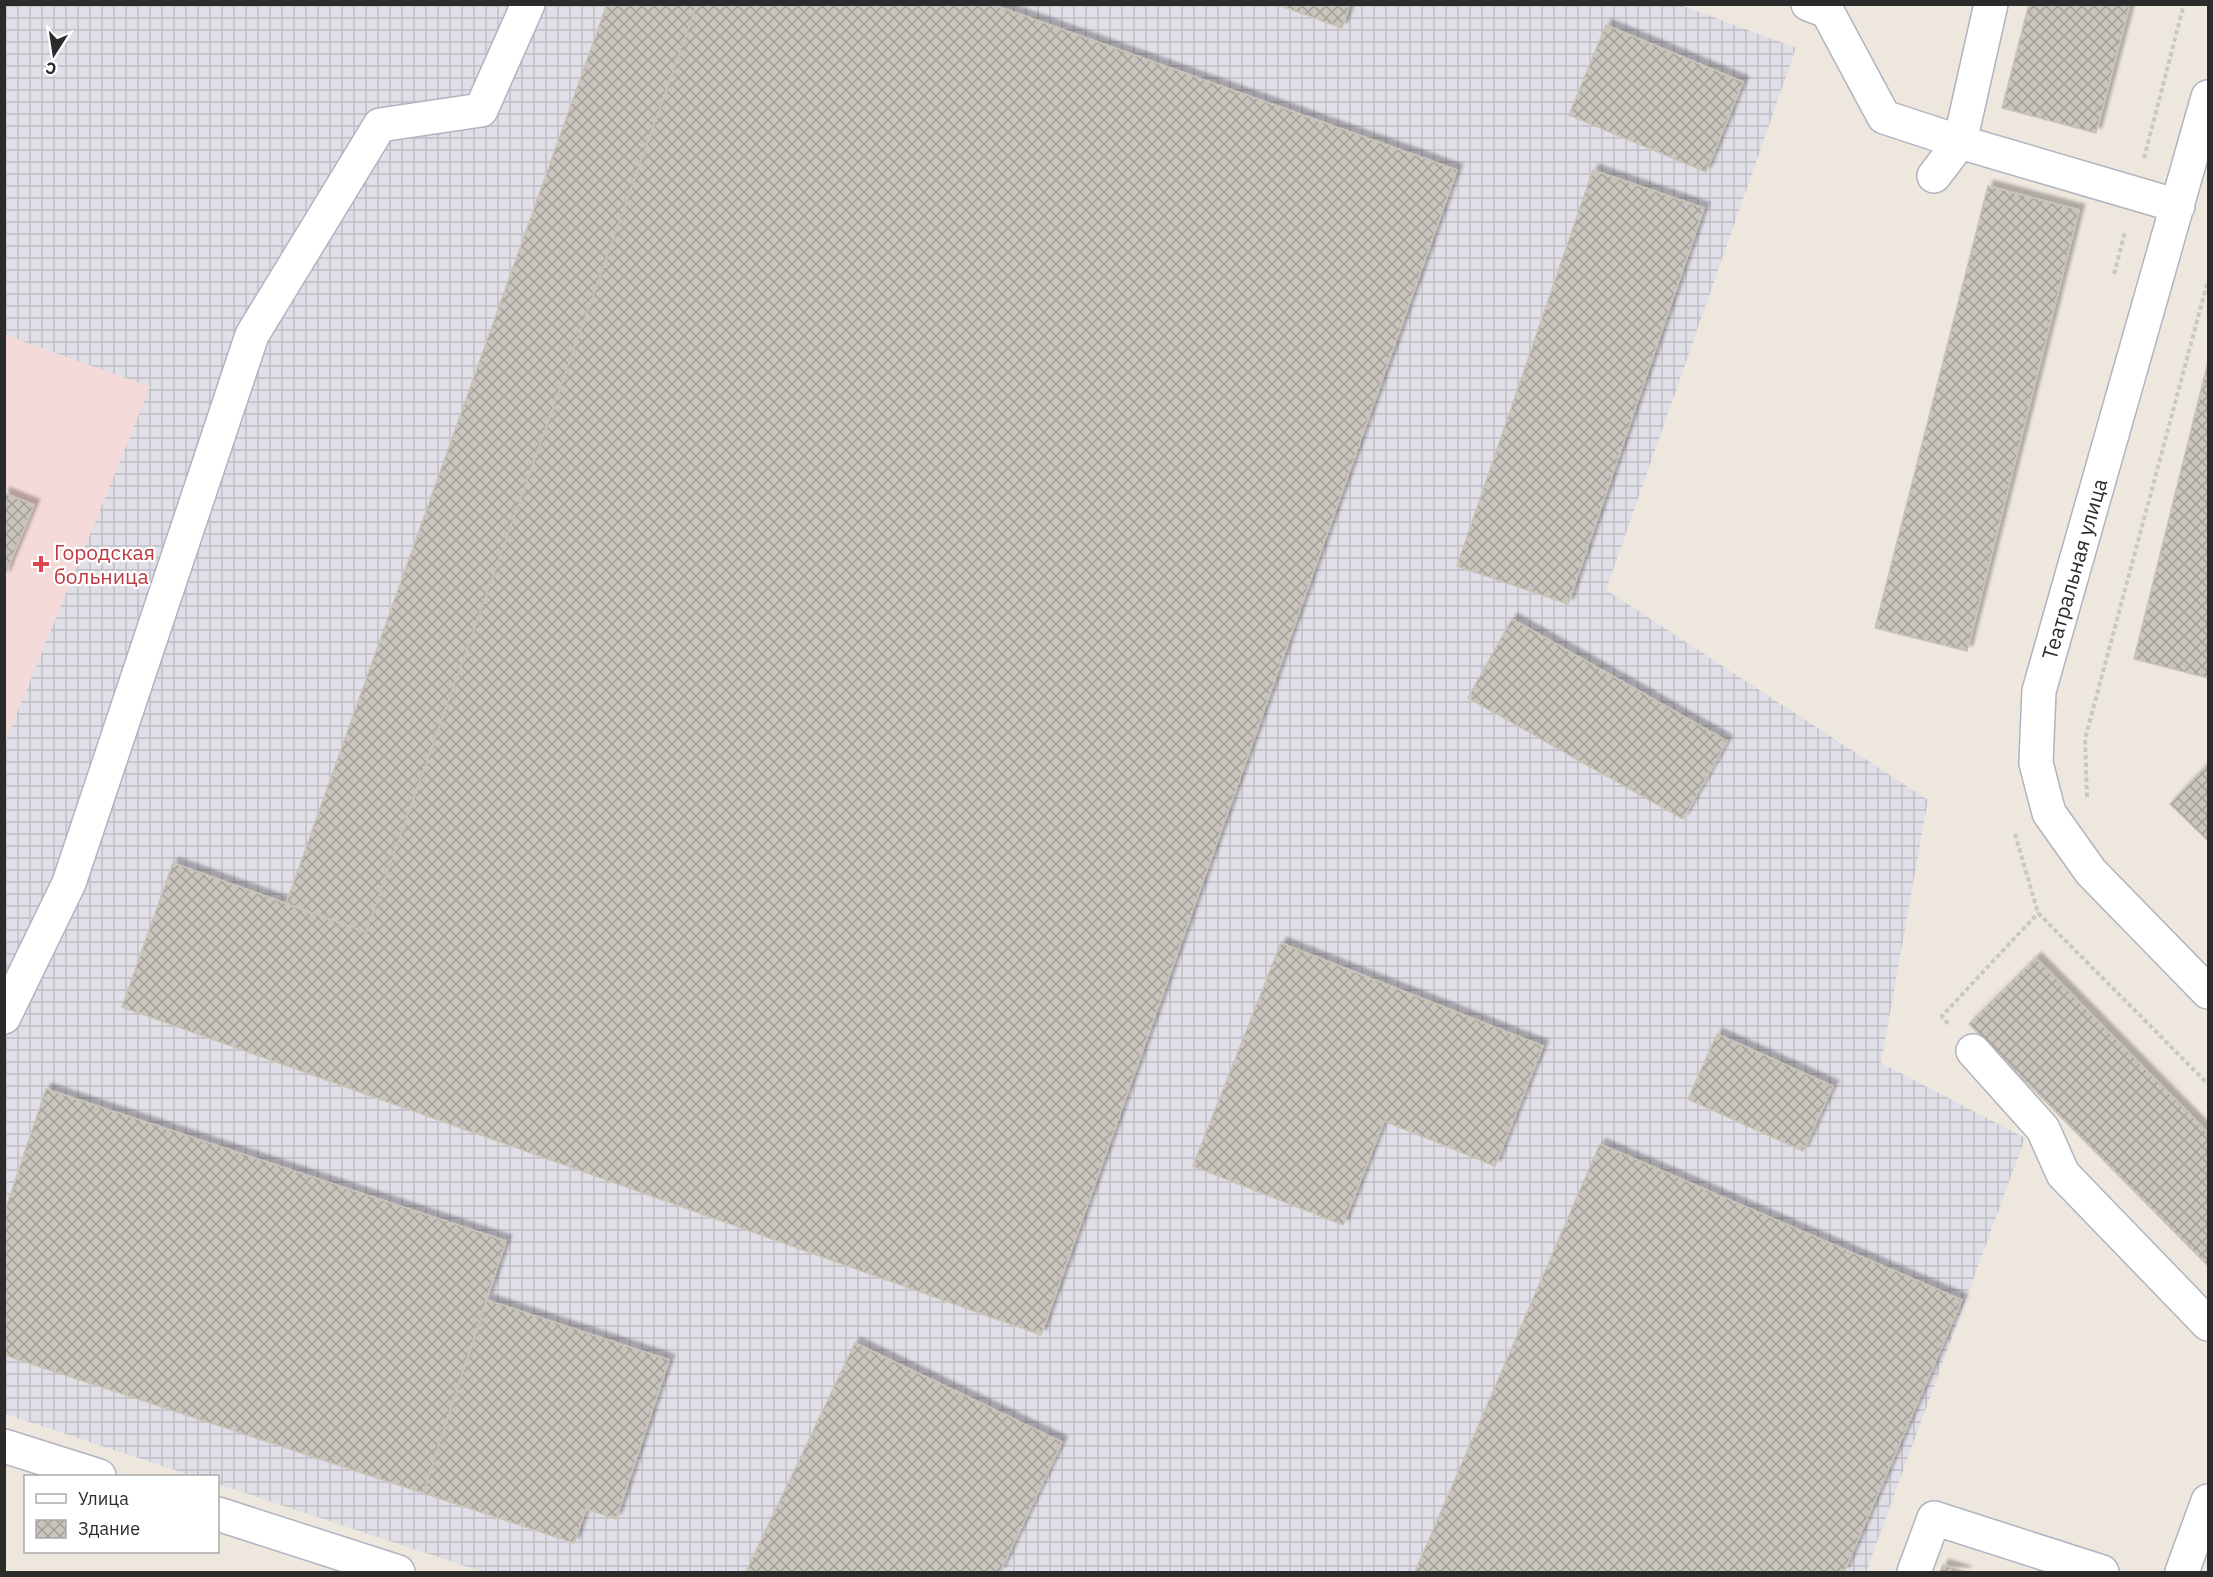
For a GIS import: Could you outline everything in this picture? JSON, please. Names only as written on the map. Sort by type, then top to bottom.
[{"type":"street","points":[[4,1017],[69,883],[252,335],[381,125],[481,110],[528,4]]},
{"type":"street","points":[[1808,4],[1827,11],[1884,117],[1960,142],[2178,206]]},
{"type":"street","points":[[1934,176],[1960,142],[1990,4]]},
{"type":"street","name":"Театральная улица","points":[[2208,97],[2039,691],[2036,763],[2049,813],[2091,872],[2208,992]]},
{"type":"street","points":[[1973,1051],[2043,1129],[2063,1174],[2208,1324]]},
{"type":"street","points":[[4,1446],[96,1475]]},
{"type":"street","points":[[2182,1572],[2208,1501]]},
{"type":"street","points":[[219,1515],[333,1563],[398,1572]]},
{"type":"street","points":[[1914,1572],[1934,1518],[2102,1572]]},
{"type":"path","points":[[2088,803],[2085,739],[2208,280]]},
{"type":"path","points":[[1973,1051],[1942,1016],[2038,913]]},
{"type":"shaded area","points":[[1678,4],[1796,48],[1606,590],[1928,800],[1881,1063],[2025,1138],[1866,1572],[483,1572],[219,1484],[219,1475],[190,1475],[5,1414],[5,742],[150,387],[5,335],[5,5]]},
{"type":"shaded area","name":"Городская больница","points":[[5,335],[150,387],[5,742]]},
{"type":"building","points":[[607,4],[697,4],[366,932],[286,904]]},
{"type":"building","points":[[697,4],[991,4],[1457,170],[1041,1335],[122,1007],[173,863],[366,932]]},
{"type":"building","points":[[1276,4],[1350,4],[1342,28]]},
{"type":"building","points":[[2029,4],[2130,4],[2096,133],[2002,108]]},
{"type":"building","points":[[1606,25],[1743,82],[1706,172],[1569,115]]},
{"type":"building","points":[[1593,170],[1704,208],[1568,604],[1457,566]]},
{"type":"building","points":[[1988,186],[2079,210],[1967,651],[1875,628]]},
{"type":"building","points":[[2208,362],[2208,678],[2134,659]]},
{"type":"building","points":[[4,493],[34,505],[4,577]]},
{"type":"building","points":[[1512,619],[1727,741],[1683,819],[1468,698]]},
{"type":"building","points":[[2208,764],[2208,841],[2170,804]]},
{"type":"building","points":[[1281,943],[1543,1046],[1495,1166],[1384,1121],[1343,1225],[1193,1166]]},
{"type":"building","points":[[2036,958],[2208,1133],[2208,1266],[1969,1024]]},
{"type":"building","points":[[1717,1034],[1833,1086],[1803,1151],[1688,1099]]},
{"type":"building","points":[[46,1089],[506,1241],[423,1493],[4,1355],[4,1214]]},
{"type":"building","points":[[1600,1144],[1962,1300],[1844,1572],[1415,1572]]},
{"type":"building","points":[[487,1300],[669,1360],[616,1519],[586,1509],[574,1543],[423,1493]]},
{"type":"building","points":[[855,1343],[1062,1442],[1000,1572],[746,1572]]},
{"type":"building","points":[[1943,1565],[1966,1572],[1940,1572]]},
{"type":"place","name":"Городская больница","points":[[41,564]]}]
